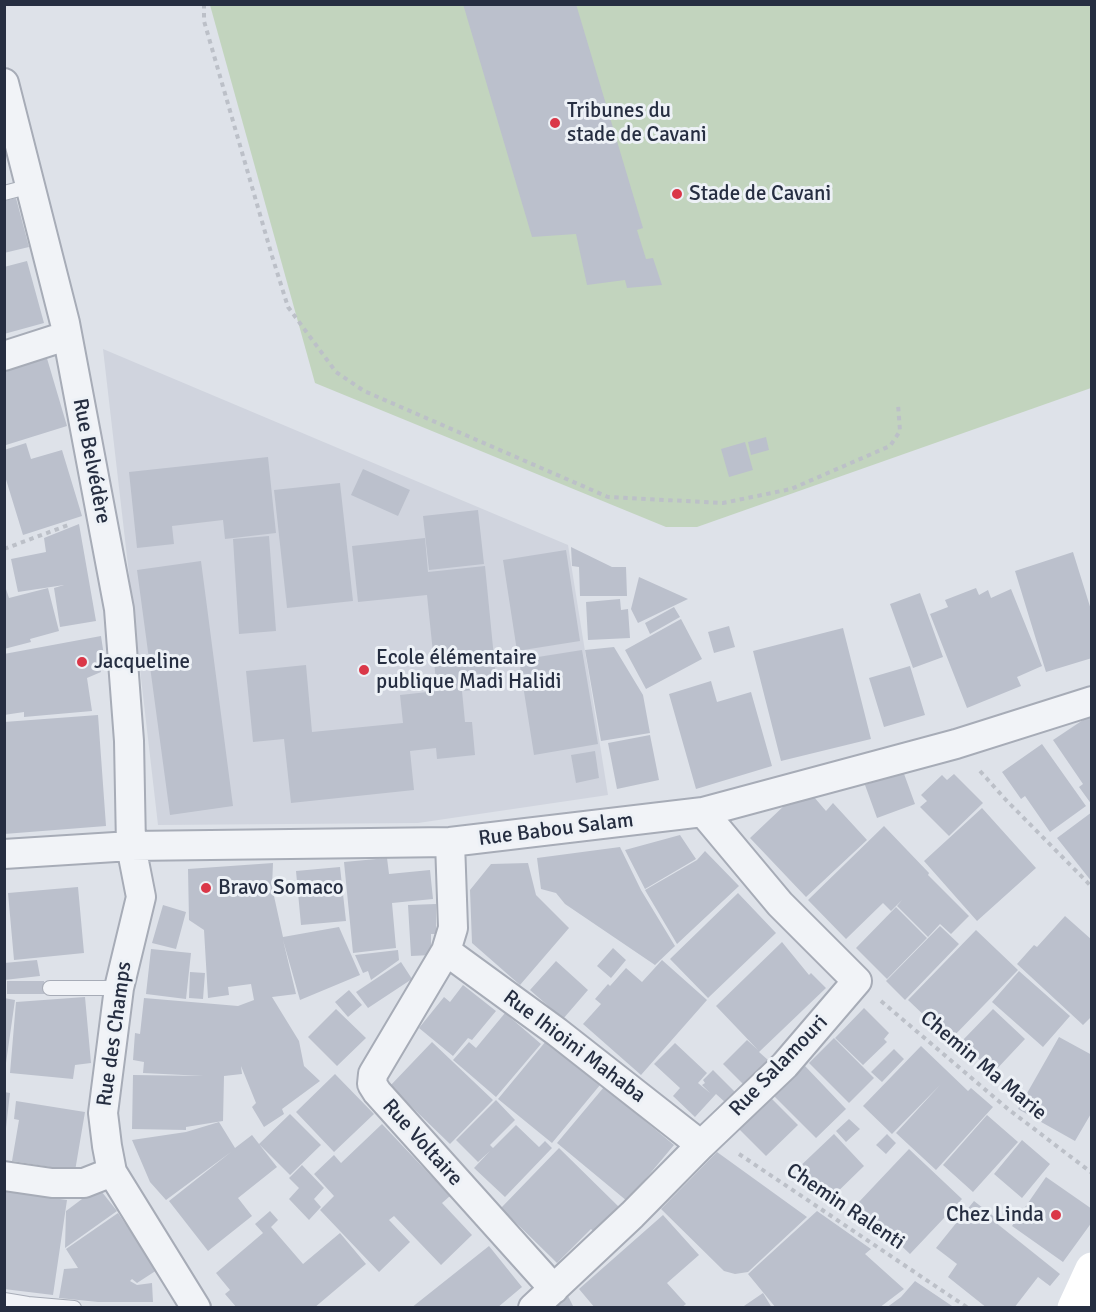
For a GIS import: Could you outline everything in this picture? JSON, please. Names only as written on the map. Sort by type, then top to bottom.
[{"type":"street","name":"Rue Belvédère","points":[[4,82],[18,190],[65,323],[119,609],[129,741],[131,846]]},
{"type":"street","points":[[4,356],[66,336]]},
{"type":"street","name":"Rue Babou Salam","points":[[4,854],[131,846],[450,842],[703,812],[956,744],[1092,701]]},
{"type":"street","points":[[703,812],[780,904],[857,981]]},
{"type":"street","name":"Rue Voltaire","points":[[450,842],[453,928],[446,951],[373,1074],[372,1084],[376,1092],[554,1289]]},
{"type":"street","name":"Rue des Champs","points":[[131,846],[141,897],[119,987],[103,1113],[112,1172],[196,1308]]},
{"type":"street","name":"Rue Ihioini Mahaba","points":[[446,951],[557,1032],[701,1145]]},
{"type":"street","name":"Rue Salamouri","points":[[533,1308],[785,1065],[857,981]]},
{"type":"street","points":[[4,1176],[52,1183],[84,1183],[112,1172]]},
{"type":"street","points":[[1074,1308],[1092,1269]]},
{"type":"lane","points":[[50,988],[119,987]]},
{"type":"lane","points":[[4,1300],[74,1308]]},
{"type":"path","points":[[204,4],[204,21],[288,307],[336,372],[364,391],[608,497],[723,503],[791,489],[890,446],[900,431],[898,404]]},
{"type":"path","points":[[4,549],[101,513]]},
{"type":"path","points":[[956,744],[1006,800],[1092,887]]},
{"type":"path","name":"Chemin Ma Marie","points":[[857,981],[1008,1109],[1092,1173]]},
{"type":"path","name":"Chemin Ralenti","points":[[701,1145],[727,1146],[968,1308]]},
{"type":"shaded area","name":"Ecole élémentaire publique Madi Halidi","points":[[103,349],[568,545],[608,795],[418,823],[158,825]]},
{"type":"green space","name":"Stade de Cavani","points":[[210,5],[1091,5],[1091,388],[697,527],[666,527],[315,383]]},
{"type":"building","name":"Tribunes du stade de Cavani","points":[[463,4],[576,4],[643,228],[637,230],[646,259],[653,258],[662,285],[627,288],[625,280],[587,285],[576,234],[532,237]]},
{"type":"building","points":[[16,198],[29,247],[4,253],[4,201]]},
{"type":"building","points":[[27,261],[44,323],[4,334],[4,267]]},
{"type":"building","points":[[46,355],[67,426],[6,445],[4,368]]},
{"type":"building","points":[[766,437],[769,450],[751,455],[748,442]]},
{"type":"building","points":[[745,442],[753,470],[729,477],[721,449]]},
{"type":"building","points":[[26,443],[31,459],[62,450],[82,516],[23,535],[4,473],[4,450]]},
{"type":"building","points":[[268,457],[276,533],[225,539],[223,520],[172,526],[174,544],[137,548],[129,472]]},
{"type":"building","points":[[363,469],[410,490],[398,516],[351,495]]},
{"type":"building","points":[[340,483],[353,601],[287,608],[274,490]]},
{"type":"building","points":[[478,510],[484,564],[429,570],[423,516]]},
{"type":"building","points":[[79,524],[96,621],[60,627],[54,588],[64,585],[18,592],[11,559],[46,552],[44,538]]},
{"type":"building","points":[[269,536],[276,631],[239,634],[233,539]]},
{"type":"building","points":[[425,538],[428,572],[485,566],[497,688],[462,691],[465,722],[472,722],[475,755],[437,759],[436,748],[410,751],[414,790],[291,803],[284,739],[253,742],[246,671],[306,665],[312,732],[403,723],[400,695],[437,691],[427,595],[358,602],[352,546]]},
{"type":"building","points":[[571,547],[612,567],[626,567],[627,596],[580,596],[579,567],[572,566]]},
{"type":"building","points":[[566,550],[580,641],[517,651],[503,560]]},
{"type":"building","points":[[1073,552],[1092,613],[1092,658],[1046,672],[1015,571]]},
{"type":"building","points":[[201,561],[233,806],[170,815],[137,570]]},
{"type":"building","points":[[639,577],[688,599],[638,623],[631,609]]},
{"type":"building","points":[[4,583],[9,598],[48,588],[59,631],[4,649]]},
{"type":"building","points":[[976,588],[979,595],[988,590],[991,598],[1011,589],[1042,666],[1017,677],[1021,686],[967,708],[930,614],[948,607],[945,600]]},
{"type":"building","points":[[920,593],[943,657],[913,668],[890,604]]},
{"type":"building","points":[[620,599],[621,610],[628,609],[630,638],[588,640],[586,602]]},
{"type":"building","points":[[674,607],[680,617],[650,634],[645,623]]},
{"type":"building","points":[[681,619],[702,659],[646,689],[625,650]]},
{"type":"building","points":[[729,626],[735,647],[714,653],[708,632]]},
{"type":"building","points":[[843,628],[871,739],[781,761],[753,651]]},
{"type":"building","points":[[101,636],[104,656],[99,658],[101,672],[87,678],[92,711],[24,717],[24,712],[4,715],[4,654]]},
{"type":"building","points":[[614,647],[643,695],[650,733],[601,741],[585,650]]},
{"type":"building","points":[[582,650],[598,744],[534,755],[519,660]]},
{"type":"building","points":[[910,666],[925,715],[884,727],[869,678]]},
{"type":"building","points":[[711,681],[717,702],[751,692],[772,766],[696,789],[669,694]]},
{"type":"building","points":[[1092,714],[1092,805],[1079,787],[1083,784],[1053,740]]},
{"type":"building","points":[[98,715],[106,826],[4,834],[4,722]]},
{"type":"building","points":[[650,735],[659,780],[617,789],[608,743]]},
{"type":"building","points":[[1042,744],[1086,806],[1050,832],[1025,796],[1021,799],[1002,772]]},
{"type":"building","points":[[595,751],[599,778],[576,783],[571,755]]},
{"type":"building","points":[[903,771],[915,804],[877,818],[865,785]]},
{"type":"building","points":[[954,774],[983,803],[949,836],[920,807],[927,801],[921,795],[942,775],[947,780]]},
{"type":"building","points":[[814,797],[826,811],[833,803],[867,840],[806,897],[750,838],[786,804]]},
{"type":"building","points":[[982,808],[1036,868],[977,921],[924,861]]},
{"type":"building","points":[[1092,812],[1092,882],[1057,838]]},
{"type":"building","points":[[884,826],[969,916],[951,934],[940,924],[928,937],[897,906],[902,900],[891,911],[883,903],[846,939],[808,900]]},
{"type":"building","points":[[680,835],[696,859],[645,889],[625,850]]},
{"type":"building","points":[[620,847],[641,890],[675,946],[655,965],[565,904],[556,893],[541,889],[537,858]]},
{"type":"building","points":[[705,851],[739,886],[677,944],[645,890],[697,860]]},
{"type":"building","points":[[387,858],[389,874],[430,870],[433,899],[392,903],[396,948],[353,953],[344,862]]},
{"type":"building","points":[[273,863],[272,887],[283,937],[339,927],[360,975],[300,1000],[283,940],[296,994],[272,997],[299,1041],[304,1066],[320,1081],[282,1109],[284,1114],[264,1127],[252,1107],[256,1103],[241,1066],[242,1074],[224,1076],[223,1121],[186,1127],[186,1130],[132,1129],[133,1075],[204,1076],[143,1073],[144,1062],[133,1060],[135,1033],[140,1034],[144,998],[238,1006],[254,1000],[251,984],[228,987],[229,995],[208,998],[204,930],[189,920],[188,869]]},
{"type":"building","points":[[528,863],[536,895],[569,928],[520,985],[472,943],[470,890],[491,864]]},
{"type":"building","points":[[340,867],[346,921],[301,925],[296,871]]},
{"type":"building","points":[[78,887],[84,953],[14,960],[8,893]]},
{"type":"building","points":[[738,893],[776,933],[708,998],[670,959]]},
{"type":"building","points":[[436,904],[436,934],[431,934],[431,955],[411,956],[408,905]]},
{"type":"building","points":[[163,905],[186,912],[176,949],[152,943]]},
{"type":"building","points":[[896,907],[927,938],[887,979],[856,948]]},
{"type":"building","points":[[1065,916],[1092,940],[1092,1016],[1083,1025],[1017,964],[1034,945],[1037,947]]},
{"type":"building","points":[[940,926],[959,944],[905,1000],[886,981]]},
{"type":"building","points":[[976,930],[1018,970],[950,1040],[908,1000]]},
{"type":"building","points":[[782,942],[809,975],[811,973],[826,988],[759,1052],[768,1060],[743,1084],[723,1064],[747,1040],[758,1050],[716,1006]]},
{"type":"building","points":[[613,948],[626,960],[611,978],[597,966]]},
{"type":"building","points":[[151,949],[191,953],[186,999],[146,994]]},
{"type":"building","points":[[398,950],[399,960],[371,980],[368,971],[363,973],[355,955]]},
{"type":"building","points":[[37,960],[40,976],[4,980],[4,963]]},
{"type":"building","points":[[662,960],[707,1000],[641,1075],[583,1024],[601,1004],[595,999],[626,968],[642,982]]},
{"type":"building","points":[[556,961],[588,990],[563,1019],[530,990]]},
{"type":"building","points":[[401,962],[412,979],[368,1008],[356,992]]},
{"type":"building","points":[[1019,971],[1070,1016],[1043,1047],[992,1002]]},
{"type":"building","points":[[190,972],[205,973],[203,999],[189,998]]},
{"type":"building","points":[[7,981],[44,981],[44,994],[7,994]]},
{"type":"building","points":[[463,985],[496,1011],[472,1040],[468,1038],[453,1056],[419,1028],[444,997],[450,1002]]},
{"type":"building","points":[[349,990],[362,1005],[348,1017],[335,1002]]},
{"type":"building","points":[[85,997],[91,1063],[75,1065],[73,1079],[10,1073],[16,1002]]},
{"type":"building","points":[[4,998],[15,1000],[6,1063],[4,1063]]},
{"type":"building","points":[[864,1008],[889,1033],[884,1039],[887,1042],[863,1065],[835,1038]]},
{"type":"building","points":[[336,1009],[366,1038],[337,1066],[308,1037]]},
{"type":"building","points":[[993,1009],[1025,1039],[993,1073],[961,1042]]},
{"type":"building","points":[[505,1013],[541,1044],[496,1097],[453,1060],[469,1042],[476,1048]]},
{"type":"building","points":[[1059,1037],[1092,1055],[1092,1112],[1075,1141],[1018,1109]]},
{"type":"building","points":[[834,1038],[874,1078],[849,1103],[809,1063]]},
{"type":"building","points":[[546,1041],[600,1085],[552,1143],[498,1099]]},
{"type":"building","points":[[432,1042],[493,1100],[450,1144],[390,1086]]},
{"type":"building","points":[[675,1043],[707,1073],[698,1083],[710,1093],[702,1085],[705,1083],[703,1080],[713,1070],[736,1093],[726,1103],[716,1094],[695,1117],[673,1096],[680,1088],[654,1064]]},
{"type":"building","points":[[921,1046],[968,1091],[971,1088],[993,1107],[936,1170],[896,1133],[940,1085],[892,1134],[863,1106]]},
{"type":"building","points":[[894,1049],[904,1059],[882,1082],[871,1072]]},
{"type":"building","points":[[805,1066],[846,1109],[816,1138],[774,1096]]},
{"type":"building","points":[[335,1074],[374,1114],[334,1152],[296,1112]]},
{"type":"building","points":[[604,1087],[674,1145],[627,1201],[557,1143]]},
{"type":"building","points":[[4,1092],[10,1093],[6,1128],[4,1128]]},
{"type":"building","points":[[771,1098],[798,1125],[766,1156],[739,1129]]},
{"type":"building","points":[[496,1100],[515,1120],[490,1145],[493,1148],[516,1125],[539,1147],[545,1141],[552,1148],[505,1197],[474,1168],[490,1151],[478,1162],[456,1140]]},
{"type":"building","points":[[16,1101],[85,1112],[75,1171],[12,1161],[19,1120],[14,1119]]},
{"type":"building","points":[[290,1114],[321,1145],[290,1175],[259,1144]]},
{"type":"building","points":[[987,1115],[1018,1142],[973,1192],[943,1165]]},
{"type":"building","points":[[849,1119],[860,1129],[846,1142],[836,1131]]},
{"type":"building","points":[[219,1122],[235,1148],[252,1135],[277,1167],[238,1198],[252,1216],[208,1251],[169,1201],[231,1152],[166,1200],[150,1182],[132,1140],[186,1132]]},
{"type":"building","points":[[382,1124],[450,1196],[442,1203],[472,1235],[441,1265],[394,1216],[389,1220],[410,1242],[379,1272],[320,1210],[334,1196],[314,1174],[334,1155],[341,1163]]},
{"type":"building","points":[[834,1134],[864,1166],[825,1204],[795,1171]]},
{"type":"building","points":[[887,1134],[896,1143],[886,1154],[876,1145]]},
{"type":"building","points":[[1022,1140],[1050,1164],[1022,1198],[994,1174]]},
{"type":"building","points":[[559,1148],[619,1207],[595,1233],[591,1229],[557,1263],[501,1208]]},
{"type":"building","points":[[909,1149],[962,1199],[910,1254],[857,1204]]},
{"type":"building","points":[[717,1152],[807,1217],[748,1272],[735,1274],[724,1271],[661,1209]]},
{"type":"building","points":[[302,1165],[324,1188],[314,1199],[321,1207],[309,1220],[289,1199],[299,1188],[289,1178]]},
{"type":"building","points":[[1046,1177],[1092,1209],[1092,1222],[1063,1262],[1012,1226]]},
{"type":"building","points":[[98,1187],[117,1211],[65,1248],[66,1211]]},
{"type":"building","points":[[4,1191],[67,1200],[53,1295],[4,1289]]},
{"type":"building","points":[[974,1201],[997,1219],[995,1222],[1060,1274],[1050,1286],[1038,1277],[1014,1308],[987,1308],[948,1277],[957,1264],[936,1248]]},
{"type":"building","points":[[270,1211],[278,1220],[271,1227],[303,1264],[340,1233],[366,1264],[314,1308],[237,1308],[225,1294],[230,1290],[216,1273],[263,1233],[255,1224]]},
{"type":"building","points":[[817,1211],[871,1249],[865,1254],[904,1289],[879,1308],[776,1308],[748,1274]]},
{"type":"building","points":[[118,1213],[157,1270],[137,1283],[132,1279],[130,1281],[137,1285],[152,1283],[153,1302],[98,1302],[59,1298],[64,1269],[78,1268],[66,1249]]},
{"type":"building","points":[[663,1215],[699,1255],[667,1283],[686,1304],[681,1308],[595,1308],[579,1289]]},
{"type":"building","points":[[489,1246],[522,1287],[497,1308],[411,1308]]},
{"type":"building","points":[[915,1281],[955,1308],[886,1308],[901,1297]]},
{"type":"building","points":[[566,1292],[574,1308],[545,1308]]},
{"type":"building","points":[[763,1293],[772,1308],[741,1308]]},
{"type":"place","name":"Tribunes du stade de Cavani","points":[[555,123]]},
{"type":"place","name":"Stade de Cavani","points":[[677,194]]},
{"type":"place","name":"Jacqueline","points":[[82,662]]},
{"type":"place","name":"Ecole élémentaire publique Madi Halidi","points":[[364,670]]},
{"type":"place","name":"Bravo Somaco","points":[[206,888]]},
{"type":"place","name":"Chez Linda","points":[[1056,1215]]}]
